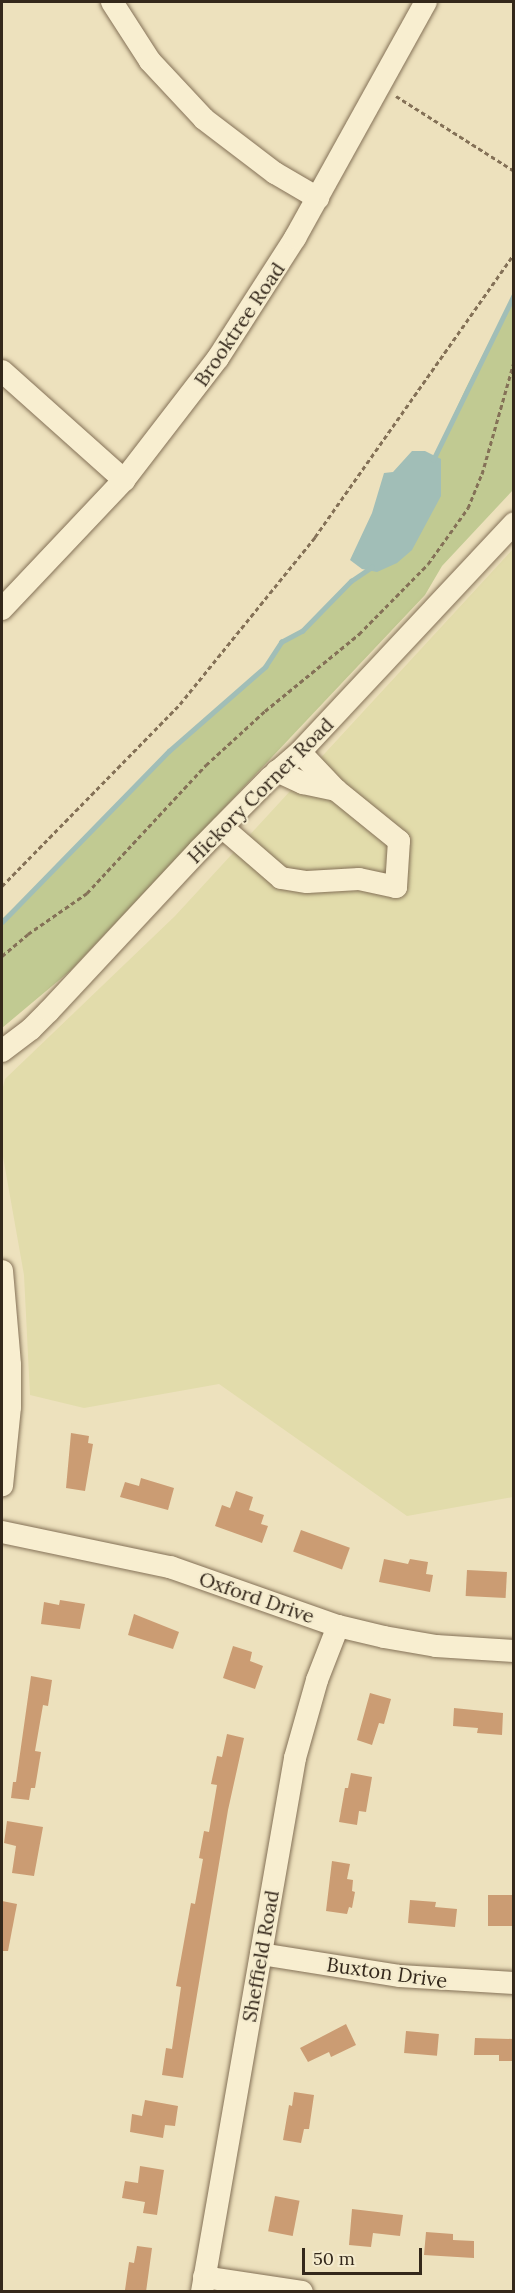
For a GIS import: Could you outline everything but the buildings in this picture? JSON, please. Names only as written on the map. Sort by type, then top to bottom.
[{"type":"street","points":[[112,2],[150,61],[204,119],[275,173],[318,198]]},
{"type":"street","name":"Brooktree Road","points":[[2,609],[124,480],[218,358],[250,311],[318,198],[426,2]]},
{"type":"street","points":[[2,371],[124,480]]},
{"type":"street","name":"Hickory Corner Road","points":[[2,1051],[31,1029],[222,827],[277,771],[300,752],[513,523]]},
{"type":"street","points":[[222,827],[281,878],[307,882],[358,879],[396,887],[399,841],[336,790],[300,752]]},
{"type":"street","points":[[277,771],[303,783],[336,790]]},
{"type":"street","points":[[2,1067],[31,1029]]},
{"type":"street","points":[[2,1271],[10,1365],[9,1430],[2,1486]]},
{"type":"street","name":"Oxford Drive","points":[[2,1532],[170,1567],[338,1626],[384,1637],[436,1646],[513,1651]]},
{"type":"street","name":"Sheffield Road","points":[[203,2284],[295,1758],[317,1680],[338,1626]]},
{"type":"street","name":"Buxton Drive","points":[[261,1954],[400,1976],[513,1983]]},
{"type":"street","points":[[203,2284],[302,2292]]},
{"type":"path","points":[[379,86],[513,171]]},
{"type":"path","points":[[2,886],[180,704],[308,547],[513,254]]},
{"type":"path","points":[[2,956],[28,934],[87,893],[206,765],[265,711],[359,634],[428,564],[468,508],[478,482],[513,362]]},
{"type":"shaded area","points":[[513,549],[513,1497],[407,1516],[219,1384],[84,1408],[30,1395],[24,1275],[2,1151],[2,1091],[5,1079],[175,916]]},
{"type":"green space","points":[[513,295],[513,490],[442,566],[425,595],[70,971],[2,1028],[2,919],[61,863],[169,751],[265,667],[281,642],[302,631],[351,581],[388,557],[466,388]]},
{"type":"water","points":[[412,451],[425,451],[441,459],[441,496],[412,550],[397,563],[377,572],[362,569],[350,560],[372,513],[384,473],[393,472]]},
{"type":"waterway","points":[[433,460],[514,295]]},
{"type":"waterway","points":[[2,922],[169,751],[265,667],[281,642],[302,631],[351,581],[372,567]]}]
